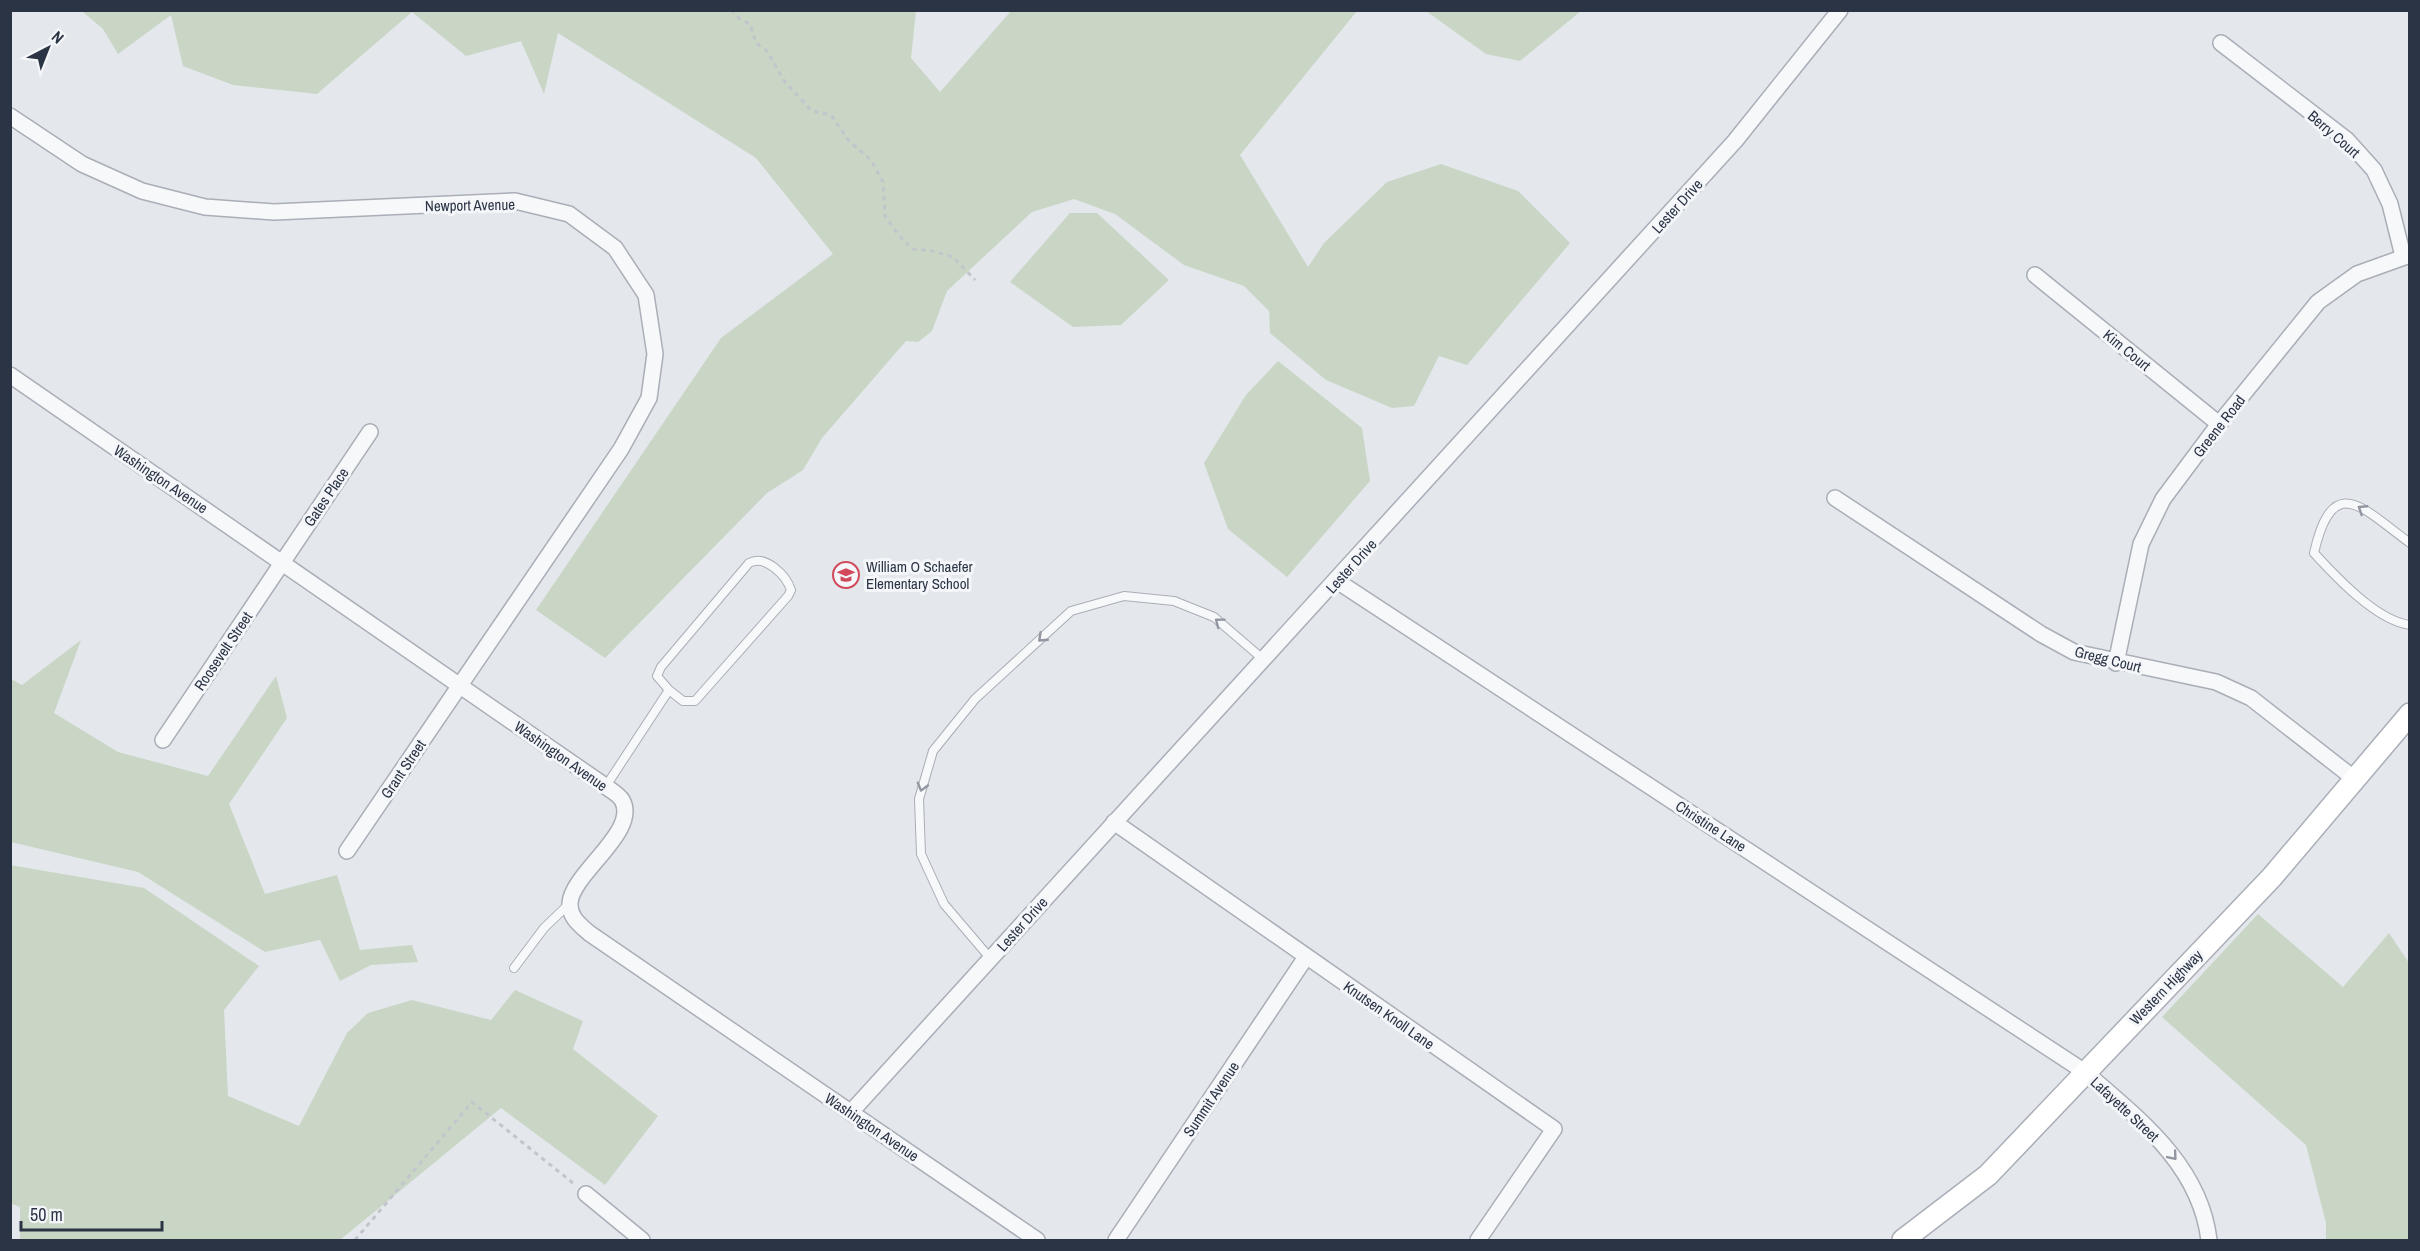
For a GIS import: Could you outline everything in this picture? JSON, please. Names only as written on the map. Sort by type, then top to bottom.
[{"type":"street","name":"Lester Drive","points":[[851,1112],[1736,141],[1840,10]]},
{"type":"street","name":"Berry Court","points":[[2221,44],[2347,140],[2374,171],[2390,204],[2406,256]]},
{"type":"street","name":"Newport Avenue","points":[[10,116],[82,164],[142,191],[205,207],[274,212],[515,201],[569,214],[615,248],[646,295],[655,354],[649,398],[621,449],[460,686]]},
{"type":"street","name":"Greene Road","points":[[2116,663],[2141,544],[2163,499],[2219,424],[2318,302],[2357,274],[2406,256]]},
{"type":"street","name":"Kim Court","points":[[2035,275],[2219,424]]},
{"type":"street","name":"Washington Avenue","points":[[10,375],[606,786],[622,800],[626,814],[619,830],[578,885],[570,903],[574,920],[589,933],[1037,1240]]},
{"type":"street","name":"Gates Place","points":[[282,562],[370,432]]},
{"type":"street","name":"Gregg Court","points":[[1835,498],[2042,634],[2074,652],[2116,663],[2216,682],[2251,698],[2356,780]]},
{"type":"street","name":"Roosevelt Street","points":[[163,740],[282,562]]},
{"type":"street","name":"Christine Lane","points":[[1337,580],[2085,1072]]},
{"type":"street","name":"Grant Street","points":[[347,851],[460,686]]},
{"type":"street","name":"Western Highway","points":[[1903,1240],[1988,1175],[2272,877],[2356,780],[2409,714]]},
{"type":"street","name":"Knutsen Knoll Lane","points":[[1114,822],[1554,1129],[1478,1240]]},
{"type":"street","name":"Summit Avenue","points":[[1116,1240],[1306,957]]},
{"type":"street","name":"Lafayette Street","points":[[2085,1072],[2145,1124],[2185,1170],[2206,1216],[2209,1240]]},
{"type":"street","points":[[586,1194],[642,1240]]},
{"type":"lane","points":[[2409,543],[2357,505],[2346,501],[2336,504],[2320,526],[2314,553],[2336,578],[2394,623],[2409,625]]},
{"type":"lane","points":[[755,559],[765,561],[788,581],[791,590],[788,596],[695,701],[683,701],[669,690],[657,676],[661,667],[749,563],[755,559]]},
{"type":"lane","points":[[990,958],[944,904],[921,854],[919,799],[933,751],[975,699],[1071,611],[1124,596],[1174,601],[1214,617],[1264,660]]},
{"type":"lane","points":[[606,786],[669,690]]},
{"type":"lane","points":[[514,968],[544,928],[570,903]]},
{"type":"path","points":[[731,10],[750,24],[756,43],[767,51],[785,82],[812,111],[831,115],[849,141],[871,160],[883,182],[885,216],[897,233],[912,249],[932,251],[953,257],[975,280]]},
{"type":"path","points":[[355,1240],[472,1102],[586,1194]]},
{"type":"green space","points":[[82,11],[916,11],[911,58],[940,92],[1011,11],[1357,11],[1240,155],[1308,267],[1324,243],[1387,182],[1441,164],[1518,191],[1570,243],[1467,365],[1439,356],[1414,406],[1392,408],[1326,380],[1270,333],[1269,311],[1244,286],[1184,265],[1115,214],[1074,199],[1032,212],[947,291],[932,331],[918,342],[906,341],[822,438],[803,470],[767,493],[605,658],[536,610],[721,338],[833,254],[756,158],[558,33],[544,94],[521,41],[466,56],[412,12],[317,94],[233,85],[183,66],[171,15],[118,54],[103,29]]},
{"type":"green space","points":[[1426,11],[1581,11],[1520,61],[1486,54]]},
{"type":"green space","points":[[1070,213],[1097,213],[1169,280],[1121,325],[1073,327],[1010,282]]},
{"type":"green space","points":[[1278,361],[1362,428],[1370,481],[1287,577],[1228,529],[1204,463],[1246,395]]},
{"type":"green space","points":[[81,640],[54,713],[118,752],[208,776],[276,676],[287,718],[229,804],[265,894],[337,875],[360,950],[412,945],[418,962],[371,965],[340,981],[320,940],[265,952],[138,872],[11,842],[11,679],[22,685]]},
{"type":"green space","points":[[10,865],[144,888],[259,966],[224,1010],[228,1096],[299,1126],[347,1033],[368,1013],[412,1000],[491,1020],[515,990],[583,1021],[573,1049],[658,1116],[605,1185],[501,1108],[340,1240],[20,1240],[20,1207],[10,1203]]},
{"type":"green space","points":[[2258,914],[2343,987],[2389,933],[2409,963],[2409,1240],[2326,1240],[2326,1223],[2306,1145],[2162,1017]]},
{"type":"place","name":"William O Schaefer Elementary School","points":[[846,575]]}]
